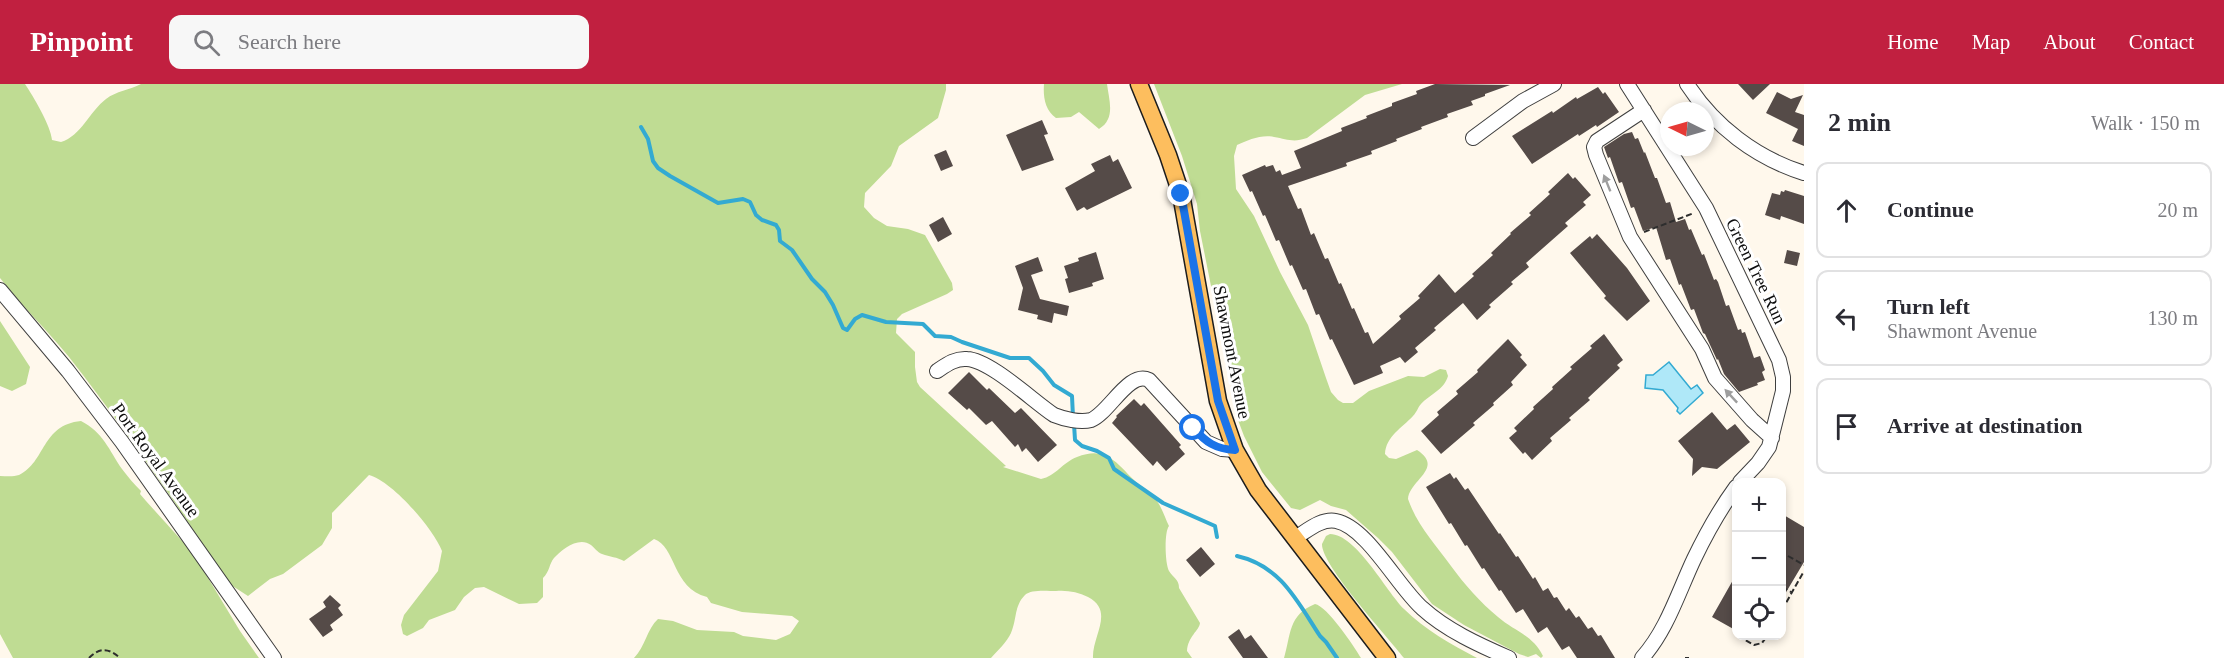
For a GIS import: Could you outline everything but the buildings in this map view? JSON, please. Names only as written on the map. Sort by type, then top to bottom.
[{"type":"main road","name":"Shawmont Avenue","points":[[1139,84],[1180,187],[1218,401],[1235,450],[1258,490],[1387,658]]},
{"type":"street","points":[[1473,138],[1523,101],[1554,84]]},
{"type":"street","name":"Green Tree Run","points":[[1627,84],[1706,208],[1779,360],[1783,391],[1772,438],[1765,454],[1744,478]]},
{"type":"street","points":[[1687,84],[1717,121],[1739,140],[1777,163],[1804,173]]},
{"type":"street","points":[[1644,110],[1597,141],[1594,147],[1630,237],[1702,349],[1715,378],[1752,420],[1772,438]]},
{"type":"street","name":"Port Royal Avenue","points":[[0,290],[63,364],[122,442],[274,658]]},
{"type":"street","points":[[937,371],[958,359],[981,363],[1046,410],[1063,419],[1086,421],[1098,416],[1135,380],[1145,377],[1206,442],[1222,449],[1235,450]]},
{"type":"street","points":[[1642,658],[1656,640],[1695,557],[1718,514],[1732,494]]},
{"type":"street","points":[[1295,538],[1320,523],[1334,520],[1342,523],[1374,550],[1422,608],[1455,631],[1509,658]]},
{"type":"path","points":[[1630,237],[1706,208]]},
{"type":"path","points":[[1788,556],[1804,565]]},
{"type":"path","points":[[1786,600],[1803,572],[1798,571]]},
{"type":"path","points":[[1795,577],[1799,580]]},
{"type":"path","points":[[1786,589],[1791,592]]},
{"type":"path","points":[[1745,640],[1754,645],[1764,640]]},
{"type":"path","points":[[89,658],[99,650],[103,650],[115,653],[120,658]]},
{"type":"green space","points":[[0,84],[25,84],[45,119],[52,140],[61,142],[80,129],[106,99],[141,84],[946,84],[938,118],[899,146],[891,166],[865,193],[864,207],[874,218],[887,226],[908,229],[925,235],[952,283],[953,290],[947,294],[902,314],[897,319],[896,333],[915,352],[917,382],[1006,466],[1003,467],[1041,479],[1051,475],[1072,459],[1096,453],[1111,458],[1153,495],[1169,526],[1166,548],[1169,571],[1200,623],[1188,646],[1187,651],[1192,658],[1093,658],[1101,617],[1096,603],[1076,593],[1035,591],[1021,599],[1009,636],[991,658],[634,658],[658,619],[673,621],[697,630],[734,632],[743,636],[776,640],[790,634],[799,621],[792,616],[742,612],[711,603],[707,597],[687,585],[667,550],[654,539],[624,561],[600,553],[586,543],[576,543],[561,551],[552,560],[543,578],[543,597],[537,603],[519,604],[484,587],[475,588],[464,597],[455,610],[429,620],[423,628],[407,636],[403,634],[401,625],[404,615],[438,571],[442,551],[430,530],[411,507],[389,486],[369,475],[332,513],[332,528],[322,545],[248,596],[231,585],[90,385],[61,347],[0,278]]},
{"type":"green space","points":[[1044,84],[1107,84],[1110,103],[1108,120],[1099,129],[1079,112],[1071,117],[1056,118],[1049,111],[1046,103]]},
{"type":"green space","points":[[1154,84],[1402,84],[1365,95],[1307,138],[1294,140],[1265,136],[1237,145],[1234,156],[1236,189],[1254,216],[1308,325],[1331,392],[1338,400],[1343,403],[1353,403],[1369,391],[1408,376],[1424,377],[1440,369],[1446,370],[1448,376],[1446,381],[1391,437],[1385,454],[1389,458],[1396,459],[1417,450],[1425,456],[1428,463],[1427,468],[1410,492],[1408,499],[1421,526],[1473,593],[1504,622],[1534,643],[1543,656],[1541,658],[1536,654],[1528,657],[1519,654],[1464,625],[1432,604],[1392,552],[1346,510],[1320,500],[1300,510],[1291,508],[1262,472],[1235,412],[1228,353],[1215,306],[1197,204],[1182,156]]},
{"type":"green space","points":[[0,321],[30,367],[26,384],[12,391],[0,386]]},
{"type":"green space","points":[[81,421],[95,430],[122,469],[141,491],[140,494],[193,553],[259,658],[13,658],[0,634],[0,476],[17,476],[28,469],[58,429]]},
{"type":"green space","points":[[1330,534],[1340,536],[1360,553],[1412,617],[1477,658],[1404,658],[1332,568],[1322,544],[1326,536]]},
{"type":"green space","points":[[1315,604],[1333,619],[1361,658],[1284,658],[1295,620]]},
{"type":"water","points":[[1669,362],[1691,389],[1697,385],[1703,393],[1680,414],[1677,411],[1678,408],[1663,390],[1645,388],[1646,375],[1653,375]]},
{"type":"waterway","name":"Green Tree Run","points":[[641,127],[648,139],[653,161],[658,168],[718,203],[743,199],[750,202],[756,215],[776,225],[780,241],[792,250],[812,279],[825,292],[843,328],[847,330],[855,319],[862,315],[886,322],[923,324],[935,336],[951,337],[1010,358],[1029,358],[1054,385],[1072,396],[1073,417]]},
{"type":"waterway","name":"Green Tree Run","points":[[1074,424],[1075,440],[1082,446],[1109,458],[1114,469],[1163,503],[1215,526],[1217,537]]},
{"type":"waterway","name":"Green Tree Run","points":[[1237,556],[1252,561],[1277,576],[1337,658]]},
{"type":"route","points":[[1181,194],[1218,401],[1235,450],[1214,447],[1193,428]]}]
